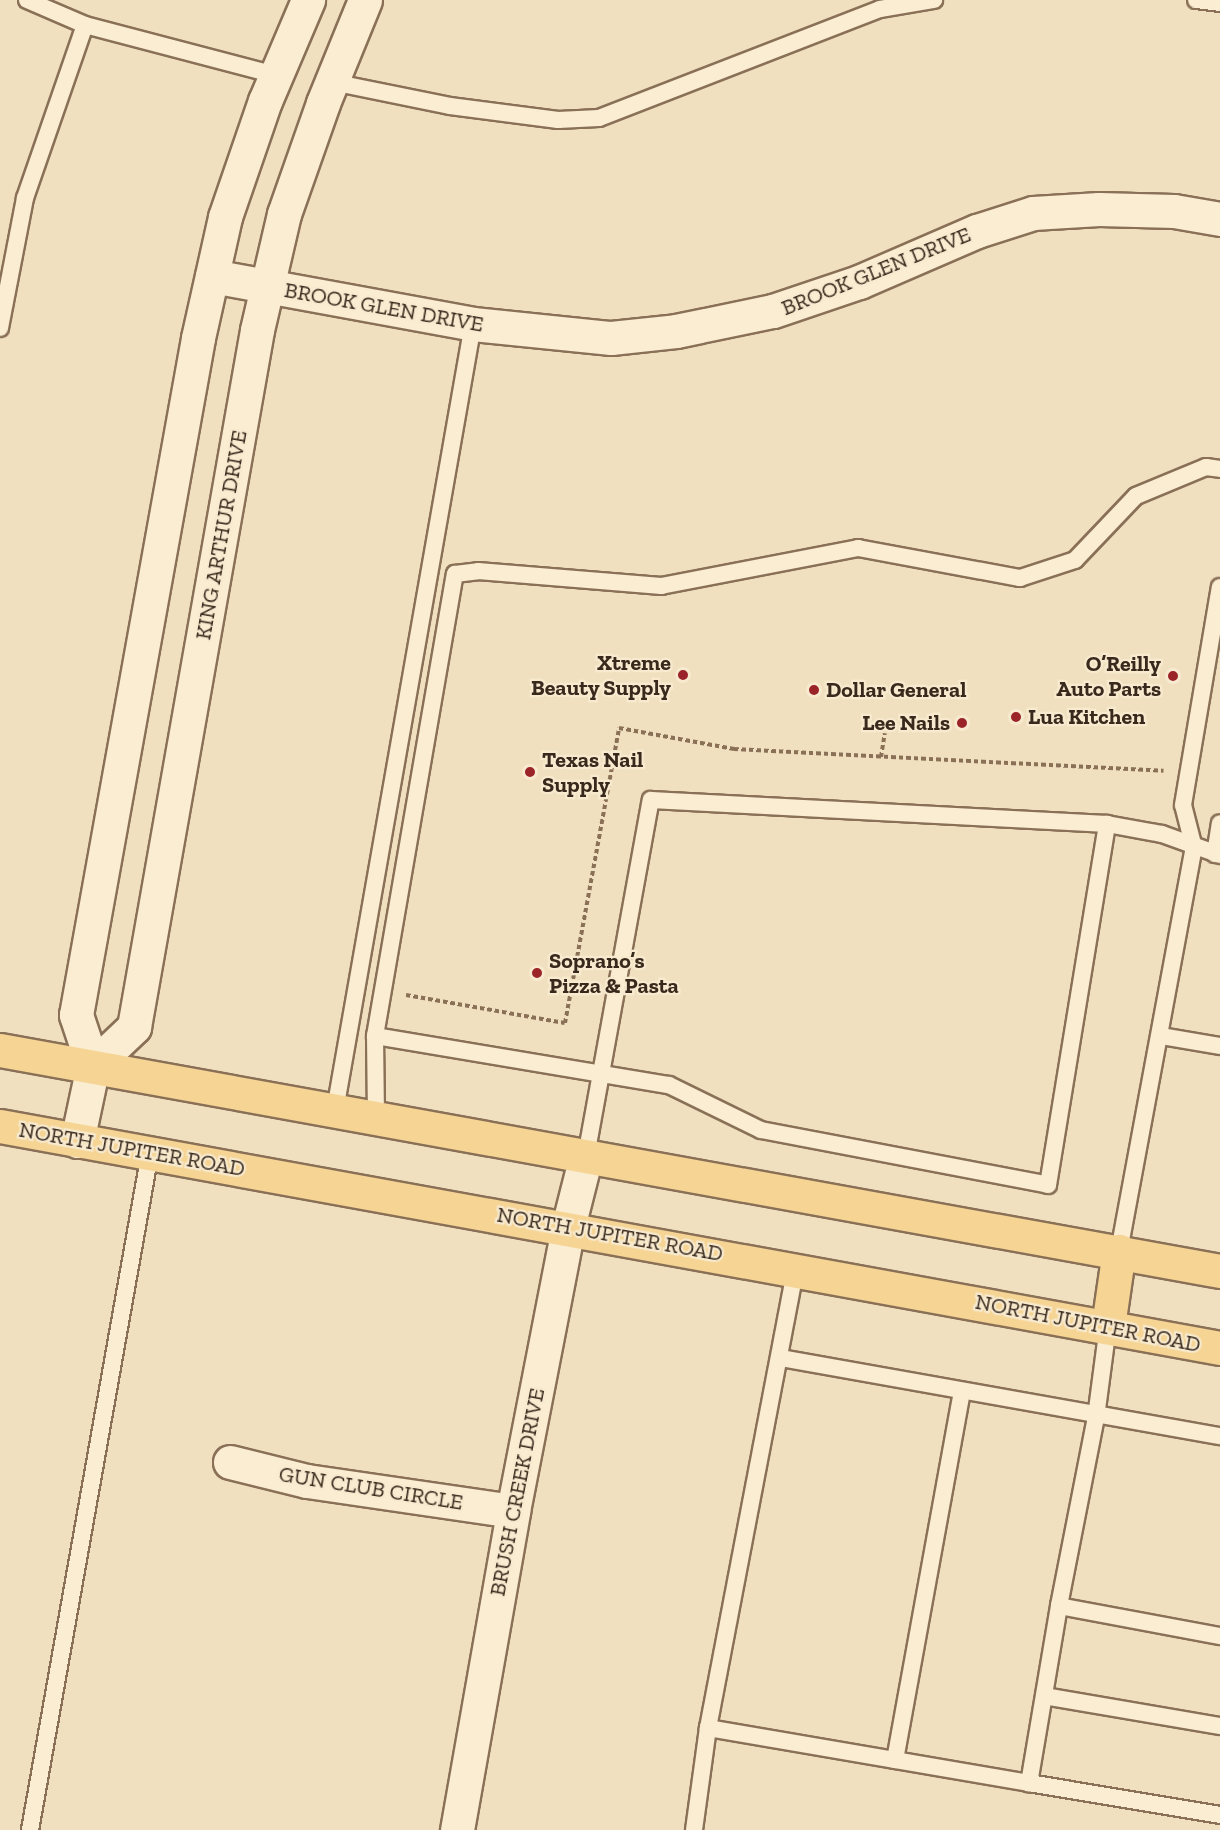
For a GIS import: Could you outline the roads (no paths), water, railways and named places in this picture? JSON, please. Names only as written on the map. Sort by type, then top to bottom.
[{"type":"main road","points":[[0,1050],[1220,1271]]},
{"type":"main road","name":"NORTH JUPITER ROAD","points":[[0,1126],[77,1142],[796,1268],[1220,1348]]},
{"type":"main road","points":[[1108,1326],[1119,1251]]},
{"type":"street","points":[[77,1142],[93,1066],[76,1015],[212,276],[225,217],[276,75],[308,0]]},
{"type":"street","name":"KING ARTHUR DRIVE","points":[[93,1066],[134,1027],[267,287],[284,214],[332,82],[365,0]]},
{"type":"street","name":"BROOK GLEN DRIVE","points":[[212,276],[473,324],[611,338],[676,332],[773,311],[859,282],[976,231],[1034,213],[1110,209],[1174,212],[1220,219]]},
{"type":"street","name":"BRUSH CREEK DRIVE","points":[[457,1830],[513,1511],[568,1227],[586,1156]]},
{"type":"street","name":"GUN CLUB CIRCLE","points":[[230,1462],[307,1481],[513,1511]]},
{"type":"lane","points":[[27,0],[86,25],[276,75]]},
{"type":"lane","points":[[332,82],[558,120],[599,118],[880,9],[934,0]]},
{"type":"lane","points":[[1196,0],[1220,3]]},
{"type":"lane","points":[[0,328],[25,198],[86,25]]},
{"type":"lane","points":[[335,1110],[473,324]]},
{"type":"lane","points":[[376,1117],[375,1036],[455,574],[478,571],[662,586],[858,548],[1020,578],[1074,560],[1136,496],[1206,466],[1220,469]]},
{"type":"lane","points":[[1119,1251],[1161,1036],[1194,848],[1183,805],[1220,587]]},
{"type":"lane","points":[[586,1156],[651,800],[1107,824],[1162,834],[1194,848],[1218,855],[1220,824]]},
{"type":"lane","points":[[375,1036],[669,1085],[761,1130],[1048,1185],[1107,824]]},
{"type":"lane","points":[[1161,1036],[1220,1046]]},
{"type":"lane","points":[[30,1830],[150,1153]]},
{"type":"lane","points":[[694,1830],[708,1728],[782,1358],[796,1268]]},
{"type":"lane","points":[[1029,1784],[1059,1606],[1096,1417],[1108,1326]]},
{"type":"lane","points":[[782,1358],[1096,1417],[1220,1436]]},
{"type":"lane","points":[[895,1760],[962,1392]]},
{"type":"lane","points":[[1059,1606],[1220,1636]]},
{"type":"lane","points":[[1044,1696],[1220,1726]]},
{"type":"lane","points":[[708,1728],[1220,1815]]},
{"type":"place","name":"Xtreme Beauty Supply","points":[[683,675]]},
{"type":"place","name":"O’Reilly Auto Parts","points":[[1173,676]]},
{"type":"place","name":"Dollar General","points":[[814,690]]},
{"type":"place","name":"Lua Kitchen","points":[[1016,717]]},
{"type":"place","name":"Lee Nails","points":[[962,723]]},
{"type":"place","name":"Texas Nail Supply","points":[[530,772]]},
{"type":"place","name":"Soprano’s Pizza & Pasta","points":[[537,973]]}]
